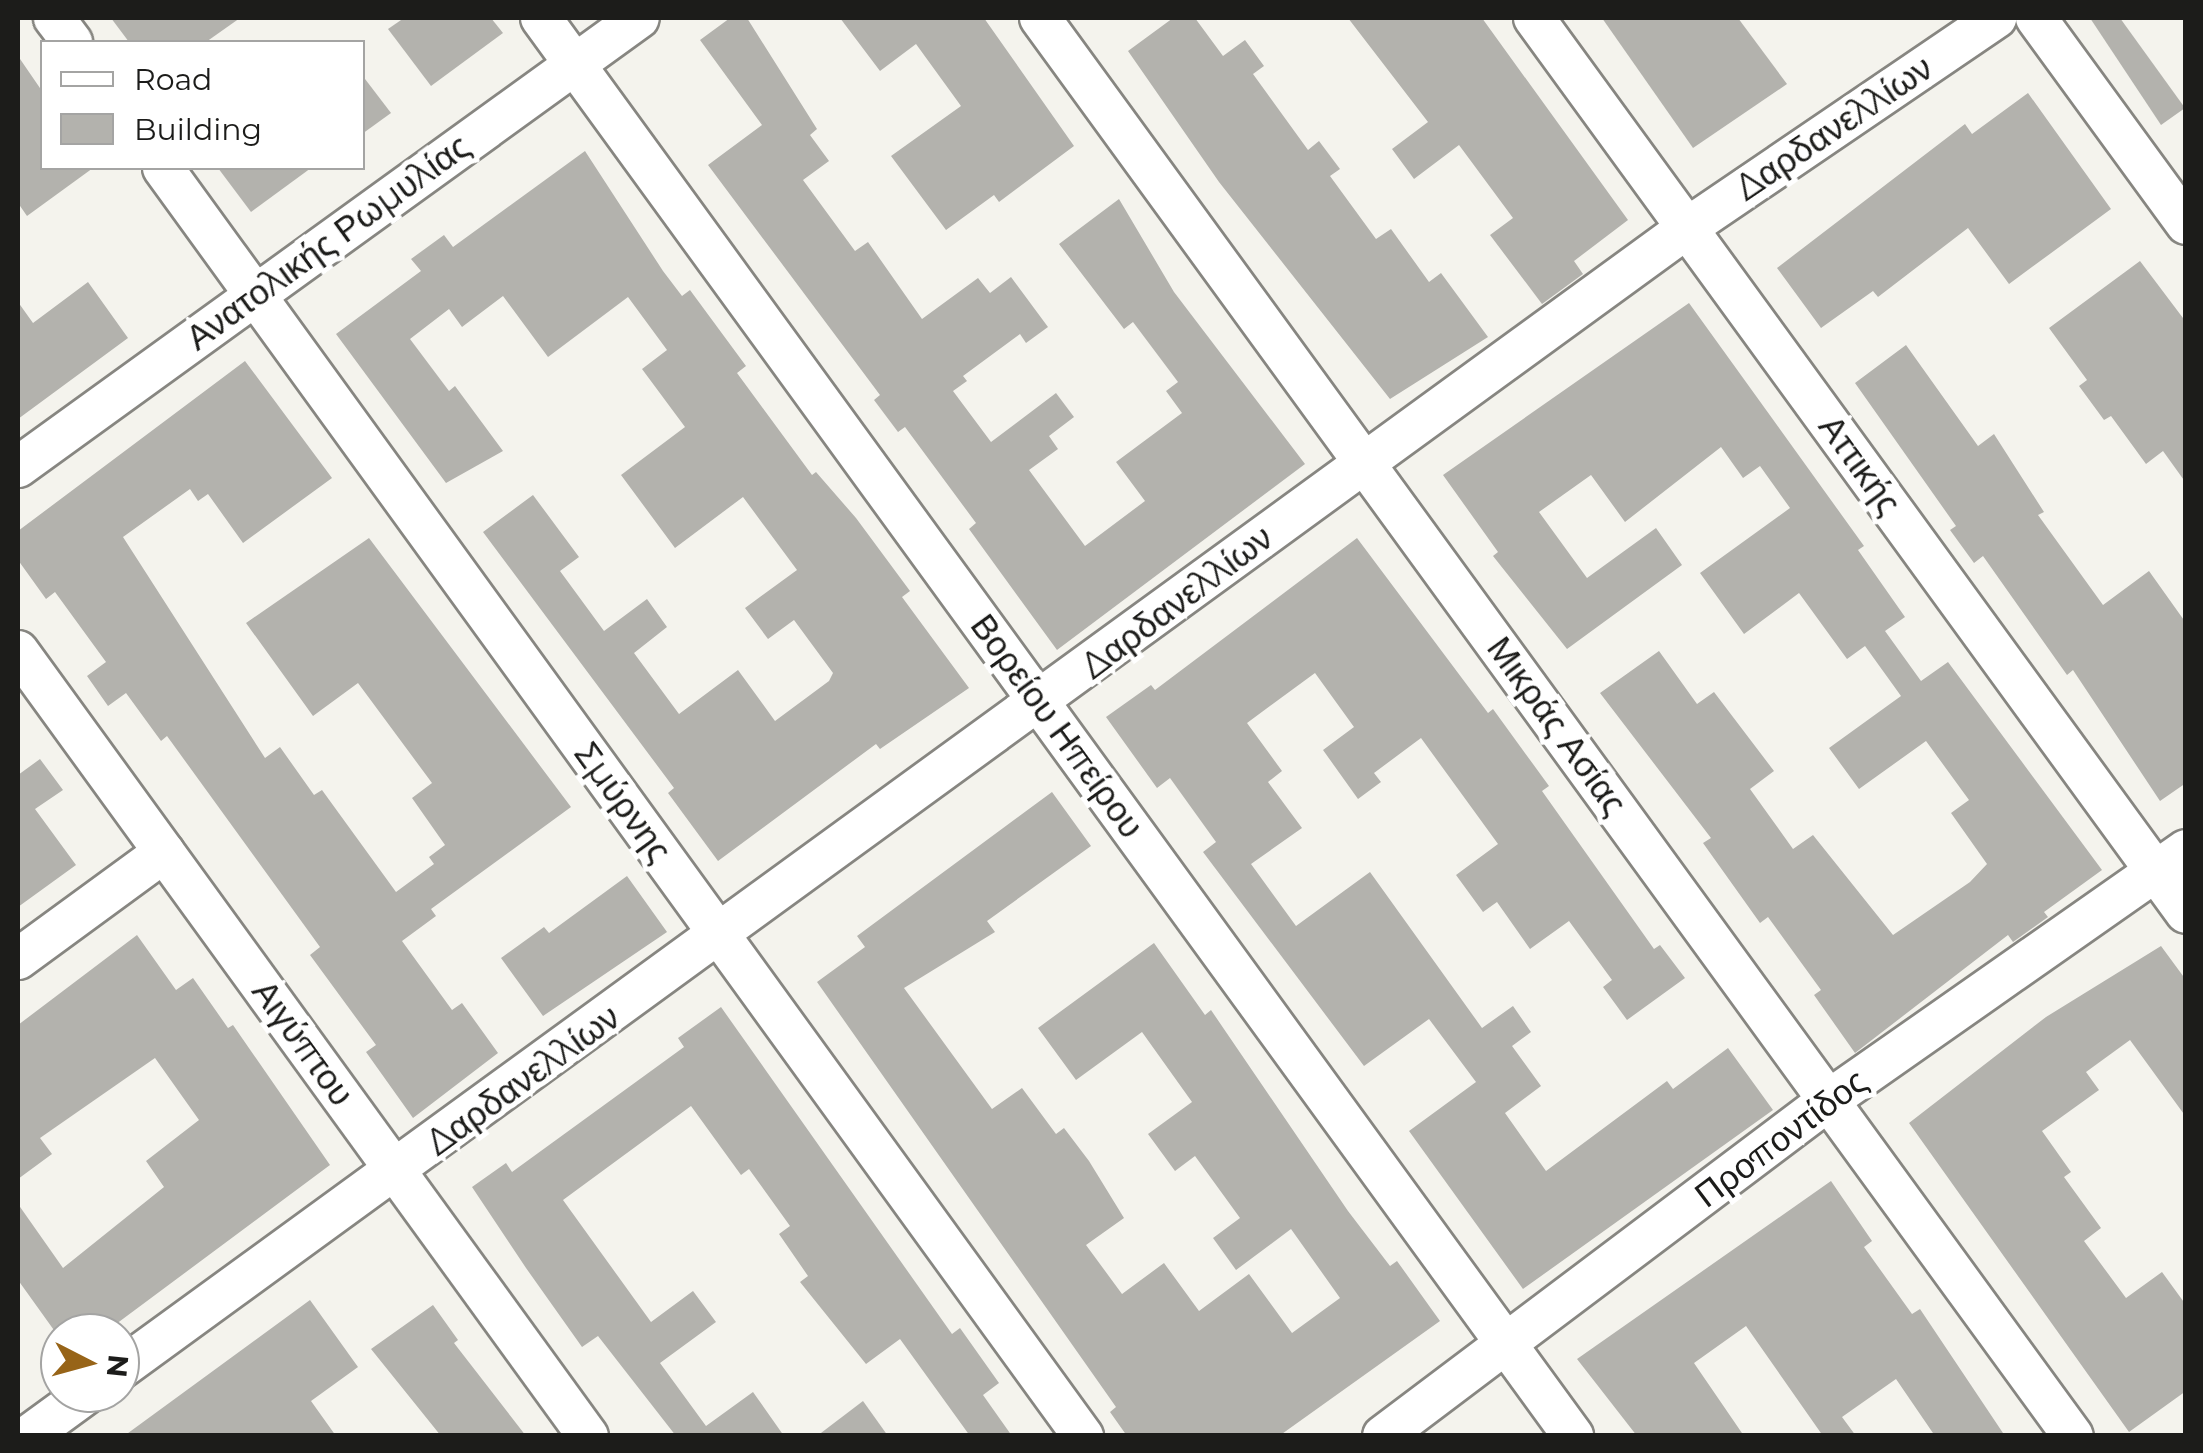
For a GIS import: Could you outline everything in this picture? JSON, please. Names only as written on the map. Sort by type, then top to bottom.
[{"type":"street","points":[[54,18],[70,40]]},
{"type":"street","name":"Βορείου Ηπείρου","points":[[541,18],[1573,1436]]},
{"type":"street","name":"Ανατολικής Ρωμυλίας","points":[[18,468],[638,18]]},
{"type":"street","name":"Μικράς Ασίας","points":[[1040,18],[2073,1436]]},
{"type":"street","name":"Αττικής","points":[[1534,18],[1687,228],[2170,860],[2186,913]]},
{"type":"street","name":"Δαρδανελλίων","points":[[140,1356],[721,937],[1687,228],[1996,18]]},
{"type":"street","points":[[2036,18],[2186,224]]},
{"type":"street","name":"Σμύρνης","points":[[164,170],[1083,1436]]},
{"type":"street","name":"Αιγύπτου","points":[[18,651],[588,1436]]},
{"type":"street","points":[[18,959],[164,852]]},
{"type":"street","name":"Προποντίδος","points":[[1383,1436],[1829,1100],[2170,860]]},
{"type":"street","points":[[28,1436],[60,1413]]},
{"type":"building","points":[[111,18],[240,18],[209,40],[128,40]]},
{"type":"building","points":[[404,18],[491,18],[503,33],[431,86],[388,29]]},
{"type":"building","points":[[730,18],[747,18],[817,129],[810,135],[829,161],[803,180],[855,251],[868,242],[922,319],[978,278],[990,293],[1011,277],[1048,327],[1026,343],[1020,334],[963,376],[967,381],[953,391],[991,442],[1056,393],[1074,417],[1049,436],[1058,449],[1029,470],[1085,546],[1145,501],[1116,462],[1182,413],[1166,391],[1178,382],[1133,322],[1124,329],[1059,244],[1119,199],[1174,292],[1305,464],[1057,650],[969,529],[976,523],[905,427],[898,432],[874,400],[880,395],[708,165],[762,125],[700,40]]},
{"type":"building","points":[[840,18],[984,18],[1074,146],[999,202],[994,195],[946,230],[891,156],[961,106],[916,44],[880,71]]},
{"type":"building","points":[[1173,18],[1195,18],[1223,56],[1245,40],[1264,66],[1253,74],[1308,150],[1319,141],[1340,169],[1330,176],[1376,239],[1391,229],[1429,282],[1441,273],[1488,337],[1390,399],[1219,182],[1128,51]]},
{"type":"building","points":[[1348,18],[1482,18],[1628,220],[1574,261],[1583,274],[1542,304],[1490,235],[1513,218],[1459,145],[1414,179],[1392,149],[1428,122]]},
{"type":"building","points":[[1602,18],[1738,18],[1787,84],[1693,148]]},
{"type":"building","points":[[2090,18],[2120,18],[2185,108],[2161,125]]},
{"type":"building","points":[[18,56],[40,88],[40,170],[90,170],[27,216],[18,203]]},
{"type":"building","points":[[365,79],[391,113],[365,132]]},
{"type":"building","points":[[2028,93],[2111,209],[2009,284],[1968,228],[1878,297],[1873,291],[1821,328],[1777,268],[1965,124],[1972,134]]},
{"type":"building","points":[[585,151],[663,271],[682,296],[690,290],[746,366],[737,373],[812,475],[816,472],[856,518],[910,591],[902,597],[969,688],[880,749],[876,744],[718,861],[668,793],[674,788],[483,532],[533,495],[579,557],[560,571],[604,631],[647,599],[667,627],[634,653],[679,714],[738,670],[775,721],[829,681],[833,673],[794,620],[768,639],[745,608],[797,570],[743,497],[675,548],[621,475],[685,427],[642,369],[667,350],[628,297],[548,357],[503,296],[462,327],[449,309],[410,339],[449,391],[455,386],[503,451],[446,483],[336,334],[421,271],[411,259],[444,235],[453,247]]},
{"type":"building","points":[[220,170],[308,170],[251,212]]},
{"type":"building","points":[[2140,261],[2186,322],[2186,483],[2163,451],[2146,464],[2111,416],[2104,420],[2079,386],[2087,380],[2049,328]]},
{"type":"building","points":[[88,282],[128,338],[18,419],[18,302],[33,323]]},
{"type":"building","points":[[1689,303],[1864,546],[1858,550],[1905,617],[1885,631],[1921,681],[1948,662],[2102,870],[2044,912],[2048,917],[2013,942],[2008,935],[1855,1053],[1814,995],[1821,990],[1768,917],[1760,923],[1703,843],[1711,838],[1600,693],[1659,651],[1697,704],[1714,692],[1774,771],[1750,789],[1793,849],[1813,835],[1893,935],[1970,882],[1987,864],[1951,813],[1969,800],[1926,741],[1859,789],[1829,748],[1901,696],[1865,646],[1847,659],[1799,593],[1744,634],[1700,573],[1790,508],[1760,466],[1743,478],[1721,447],[1625,522],[1591,475],[1539,512],[1587,578],[1656,528],[1682,565],[1567,649],[1493,556],[1498,552],[1443,475]]},
{"type":"building","points":[[1906,345],[1978,446],[1994,434],[2044,512],[2038,515],[2103,605],[2149,571],[2186,623],[2186,783],[2160,801],[2073,670],[2067,675],[1983,556],[1974,563],[1950,530],[1956,526],[1855,383]]},
{"type":"building","points":[[245,361],[332,478],[243,543],[208,494],[198,501],[190,489],[123,537],[265,758],[280,747],[314,795],[322,790],[396,892],[434,864],[429,857],[445,845],[412,798],[432,783],[358,683],[313,716],[246,623],[369,538],[571,807],[431,909],[436,916],[402,941],[452,1010],[462,1003],[498,1053],[413,1118],[366,1052],[376,1045],[310,955],[320,947],[167,736],[161,741],[126,693],[108,706],[87,676],[106,662],[55,592],[46,599],[18,560],[18,531]]},
{"type":"building","points":[[1357,538],[1488,713],[1493,709],[1549,786],[1542,791],[1654,949],[1660,945],[1685,978],[1627,1020],[1603,987],[1612,980],[1569,921],[1530,949],[1497,902],[1483,912],[1456,875],[1498,844],[1421,738],[1374,773],[1381,782],[1358,799],[1323,750],[1354,727],[1315,673],[1247,723],[1282,771],[1268,782],[1302,828],[1251,864],[1296,926],[1370,872],[1482,1028],[1513,1006],[1531,1032],[1512,1046],[1541,1086],[1505,1113],[1546,1171],[1667,1081],[1673,1089],[1728,1048],[1773,1110],[1523,1289],[1409,1131],[1476,1082],[1429,1019],[1364,1066],[1203,852],[1216,842],[1170,778],[1157,788],[1106,717],[1151,685],[1155,690]]},
{"type":"building","points":[[40,759],[63,790],[35,809],[76,865],[18,907],[18,775]]},
{"type":"building","points":[[1052,792],[1091,846],[987,921],[995,932],[904,988],[992,1109],[1022,1088],[1056,1134],[1064,1128],[1089,1161],[1124,1218],[1086,1245],[1122,1294],[1164,1263],[1199,1311],[1249,1274],[1292,1333],[1340,1298],[1291,1229],[1236,1270],[1213,1238],[1240,1218],[1195,1156],[1175,1171],[1148,1134],[1192,1102],[1142,1032],[1076,1080],[1038,1028],[1154,943],[1205,1015],[1211,1010],[1348,1211],[1390,1266],[1397,1261],[1440,1321],[1279,1436],[1127,1436],[1110,1412],[1116,1407],[817,982],[865,947],[857,936]]},
{"type":"building","points":[[627,876],[667,932],[543,1016],[501,958],[544,927],[549,933]]},
{"type":"building","points":[[137,935],[176,990],[193,978],[228,1028],[233,1025],[330,1165],[131,1313],[42,1313],[18,1280],[18,1204],[63,1268],[164,1187],[146,1161],[199,1120],[155,1058],[40,1138],[52,1154],[18,1179],[18,1025]]},
{"type":"building","points":[[2161,946],[2186,980],[2186,1117],[2130,1040],[2086,1072],[2099,1090],[2042,1131],[2071,1172],[2064,1177],[2101,1228],[2084,1241],[2126,1298],[2162,1272],[2186,1305],[2186,1391],[2129,1432],[1909,1123],[2046,1017]]},
{"type":"building","points":[[721,1007],[952,1334],[960,1328],[999,1383],[983,1395],[1012,1436],[970,1436],[900,1339],[866,1364],[800,1282],[808,1276],[779,1234],[790,1226],[749,1169],[741,1175],[691,1106],[563,1200],[651,1322],[693,1291],[716,1322],[660,1363],[706,1426],[753,1392],[784,1436],[676,1436],[598,1336],[582,1347],[526,1268],[472,1187],[506,1163],[512,1172],[684,1047],[678,1038]]},
{"type":"building","points":[[1831,1181],[1872,1241],[1864,1247],[1912,1314],[1920,1309],[2005,1436],[1935,1436],[1896,1379],[1842,1417],[1856,1436],[1823,1436],[1746,1326],[1694,1363],[1744,1436],[1637,1436],[1577,1359]]},
{"type":"building","points":[[310,1300],[358,1367],[311,1401],[336,1436],[124,1436]]},
{"type":"building","points":[[433,1305],[458,1340],[454,1343],[526,1436],[441,1436],[371,1349]]},
{"type":"building","points":[[863,1401],[888,1436],[817,1436]]}]
